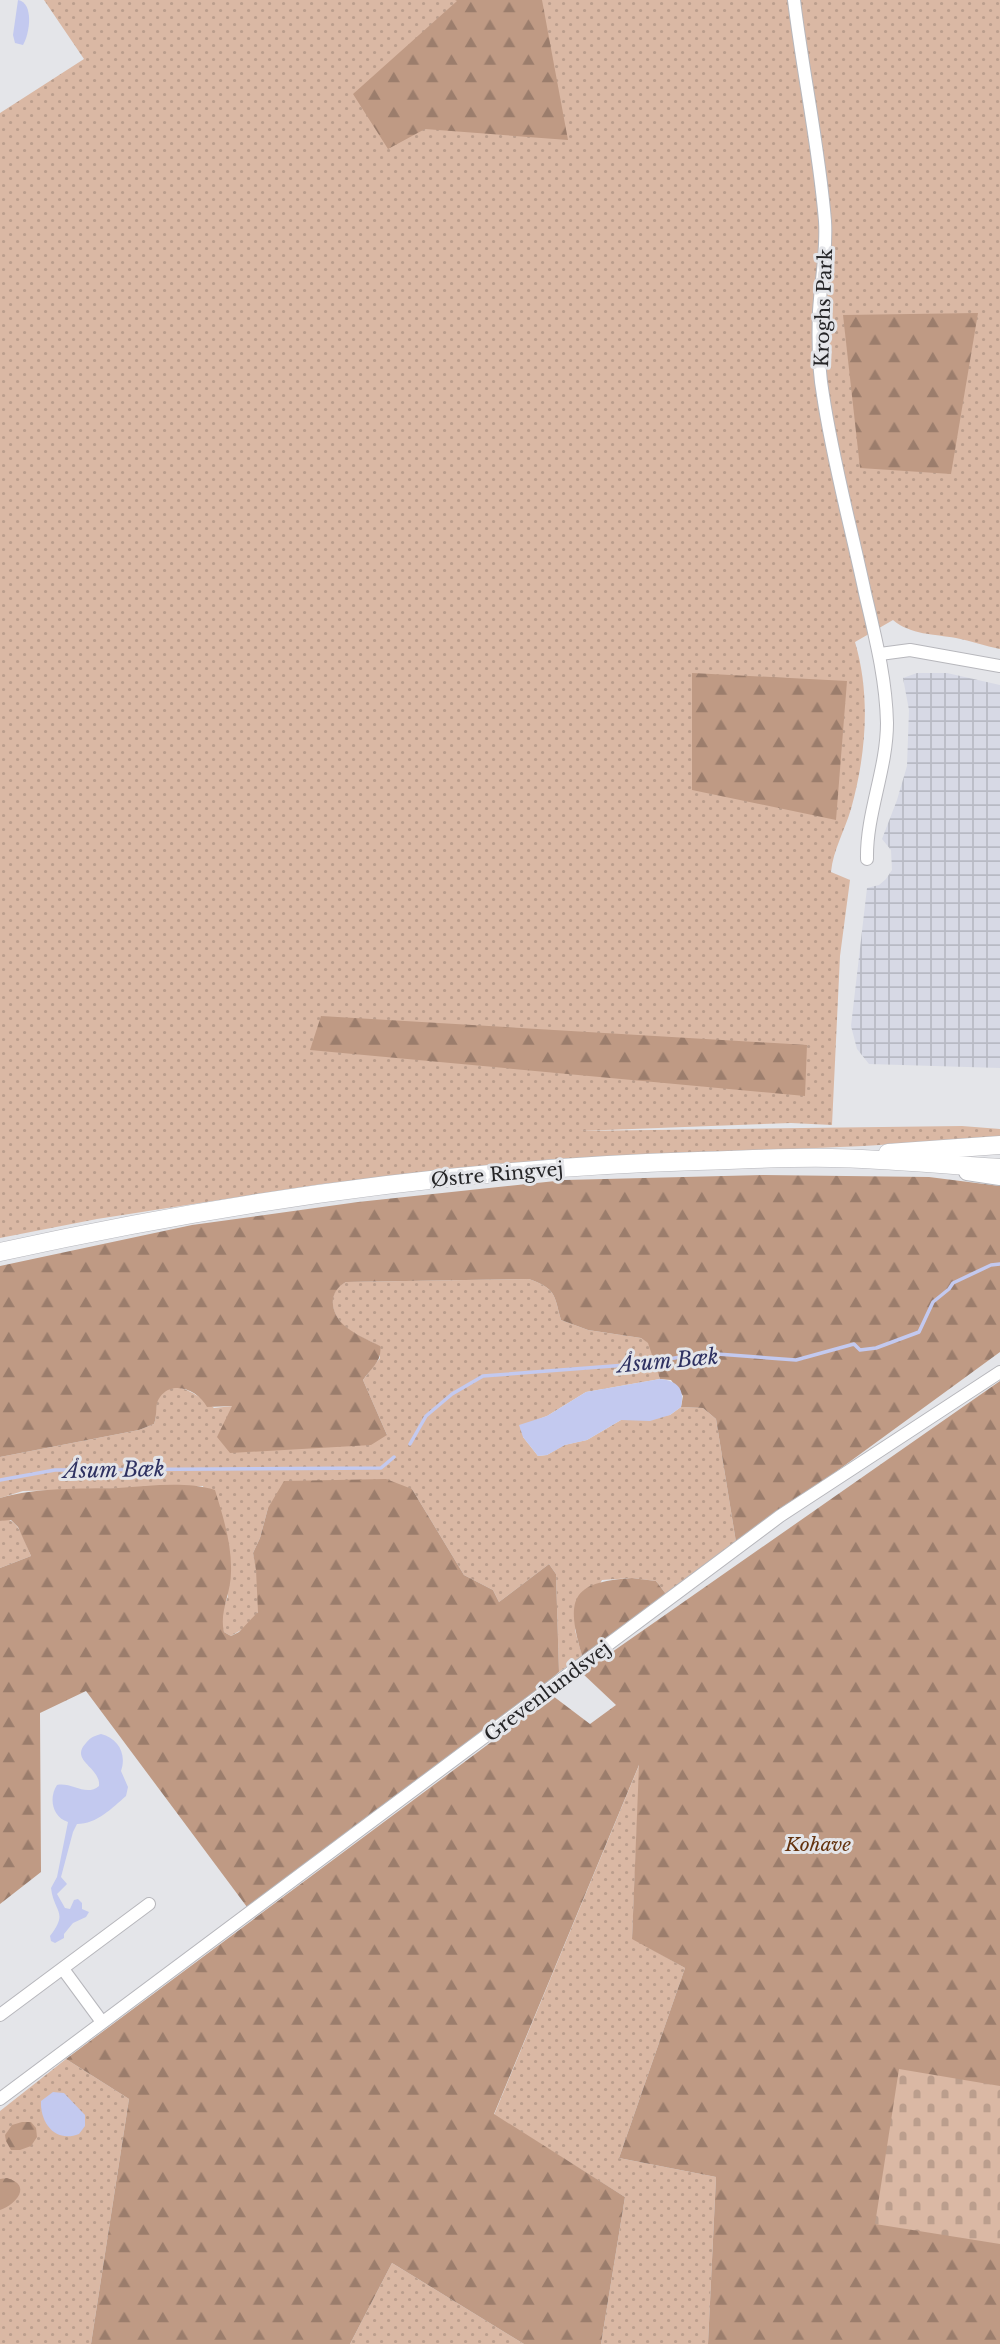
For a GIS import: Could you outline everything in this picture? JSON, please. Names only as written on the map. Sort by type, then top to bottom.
[{"type":"main road","points":[[829,1158],[1000,1145]]},
{"type":"main road","name":"Østre Ringvej","points":[[0,1252],[94,1231],[342,1189],[481,1174],[633,1163],[829,1158],[1000,1168]]},
{"type":"main road","points":[[0,1243],[94,1231]]},
{"type":"street","name":"Kroghs Park","points":[[794,0],[825,220],[826,259],[819,310],[818,355],[822,394],[880,654],[887,727],[877,795],[867,835],[867,859]]},
{"type":"street","points":[[880,654],[910,650],[1000,666]]},
{"type":"street","points":[[938,1164],[979,1175],[1000,1177]]},
{"type":"street","name":"Grevenlundsvej","points":[[0,2099],[780,1516],[1000,1372]]},
{"type":"street","points":[[0,2015],[149,1905]]},
{"type":"street","points":[[63,1969],[102,2022]]},
{"type":"shaded area","points":[[917,673],[947,673],[1000,685],[1000,1068],[869,1064],[857,1049],[851,1026],[867,888],[879,885],[892,870],[891,850],[882,839],[907,766],[909,710],[903,678]]},
{"type":"green space","points":[[44,0],[1000,0],[1000,649],[907,629],[893,620],[855,642],[863,683],[865,726],[856,789],[831,872],[850,880],[840,956],[832,1125],[791,1123],[579,1131],[962,1126],[1000,1129],[1000,1137],[864,1146],[554,1159],[322,1184],[97,1219],[0,1238],[0,113],[84,59]]},
{"type":"green space","points":[[455,0],[542,0],[568,140],[425,129],[388,149],[353,94],[457,1]]},
{"type":"green space","points":[[978,313],[951,474],[860,468],[843,315]]},
{"type":"green space","points":[[692,673],[847,681],[836,820],[692,790]]},
{"type":"green space","points":[[321,1016],[807,1045],[805,1096],[310,1050]]},
{"type":"green space","points":[[763,1175],[929,1177],[1000,1186],[1000,1352],[736,1542],[716,1419],[703,1408],[681,1407],[683,1396],[671,1380],[660,1379],[648,1343],[641,1338],[588,1330],[561,1320],[557,1304],[549,1290],[529,1279],[346,1282],[340,1286],[333,1297],[333,1303],[341,1322],[380,1346],[378,1360],[363,1380],[387,1435],[371,1445],[230,1453],[217,1437],[232,1406],[207,1407],[192,1392],[178,1388],[165,1392],[160,1397],[154,1424],[139,1430],[0,1457],[0,1266],[192,1225],[358,1202],[565,1180]]},
{"type":"green space","points":[[529,1279],[549,1290],[557,1304],[561,1320],[588,1330],[641,1338],[649,1343],[660,1379],[586,1392],[547,1416],[526,1424],[523,1437],[538,1456],[547,1455],[564,1445],[587,1440],[621,1420],[670,1415],[681,1407],[703,1408],[716,1419],[736,1542],[666,1594],[656,1581],[632,1578],[602,1580],[575,1630],[582,1656],[559,1672],[556,1574],[549,1564],[499,1602],[493,1590],[464,1575],[412,1489],[268,1508],[253,1553],[259,1609],[249,1624],[231,1636],[224,1632],[220,1618],[228,1596],[203,1486],[23,1491],[0,1498],[0,1457],[139,1430],[154,1424],[157,1402],[169,1388],[176,1387],[193,1393],[214,1408],[233,1406],[387,1435],[363,1380],[380,1358],[379,1346],[352,1332],[339,1320],[333,1308],[333,1296],[340,1286],[346,1282]]},
{"type":"green space","name":"Kohave","points":[[1000,1381],[1000,2344],[708,2344],[716,2177],[619,2158],[685,1968],[632,1939],[639,1765],[494,2114],[625,2197],[601,2344],[524,2344],[392,2263],[350,2344],[91,2344],[129,2099],[66,2059],[553,1696],[590,1724],[616,1705],[582,1673]]},
{"type":"green space","points":[[386,1479],[412,1489],[464,1575],[493,1590],[499,1602],[549,1564],[556,1574],[559,1672],[522,1704],[247,1907],[86,1691],[40,1713],[41,1872],[0,1904],[0,1568],[31,1556],[18,1527],[11,1520],[0,1521],[0,1498],[44,1490],[167,1485],[215,1490],[230,1551],[230,1580],[223,1625],[224,1632],[231,1636],[239,1632],[258,1612],[253,1553],[268,1508],[284,1481]]},
{"type":"green space","points":[[7,1519],[19,1529],[31,1556],[0,1568],[0,1521]]},
{"type":"green space","points":[[632,1578],[656,1581],[666,1594],[582,1656],[574,1621],[577,1597],[595,1584]]},
{"type":"green space","points":[[640,1763],[632,1938],[685,1968],[619,2158],[716,2177],[708,2344],[601,2344],[625,2197],[494,2115]]},
{"type":"green space","points":[[66,2059],[129,2099],[91,2344],[0,2344],[0,2111]]},
{"type":"green space","points":[[899,2069],[1000,2086],[1000,2244],[875,2224]]},
{"type":"green space","points":[[31,2122],[36,2128],[37,2137],[31,2146],[11,2150],[5,2135],[12,2125]]},
{"type":"green space","points":[[0,2179],[15,2181],[20,2190],[12,2203],[0,2210]]},
{"type":"green space","points":[[392,2263],[524,2344],[350,2344]]},
{"type":"water","points":[[18,0],[27,7],[29,19],[23,45],[15,43],[13,35]]},
{"type":"water","points":[[660,1379],[676,1384],[681,1391],[681,1407],[670,1415],[650,1421],[621,1420],[587,1440],[565,1445],[547,1455],[538,1456],[523,1437],[519,1425],[547,1416],[586,1392]]},
{"type":"water","points":[[101,1734],[112,1739],[120,1748],[123,1759],[121,1771],[128,1787],[126,1796],[110,1810],[91,1821],[77,1824],[73,1832],[61,1877],[67,1884],[57,1894],[65,1908],[70,1909],[74,1900],[78,1899],[82,1903],[82,1909],[89,1912],[86,1917],[73,1923],[64,1938],[55,1943],[50,1936],[59,1921],[59,1912],[51,1888],[57,1877],[68,1822],[56,1812],[54,1790],[57,1785],[84,1790],[99,1786],[98,1779],[81,1755],[88,1741]]},
{"type":"water","points":[[53,2092],[64,2093],[85,2115],[85,2126],[79,2134],[63,2136],[51,2130],[47,2124],[43,2117],[41,2101]]},
{"type":"waterway","name":"Åsum Bæk","points":[[410,1444],[426,1416],[452,1394],[483,1376],[639,1364],[704,1353],[796,1360],[854,1344],[860,1350],[876,1348],[919,1332],[933,1302],[953,1283],[991,1265],[1000,1264]]},
{"type":"waterway","name":"Åsum Bæk","points":[[0,1480],[55,1470],[381,1468],[394,1457]]}]
